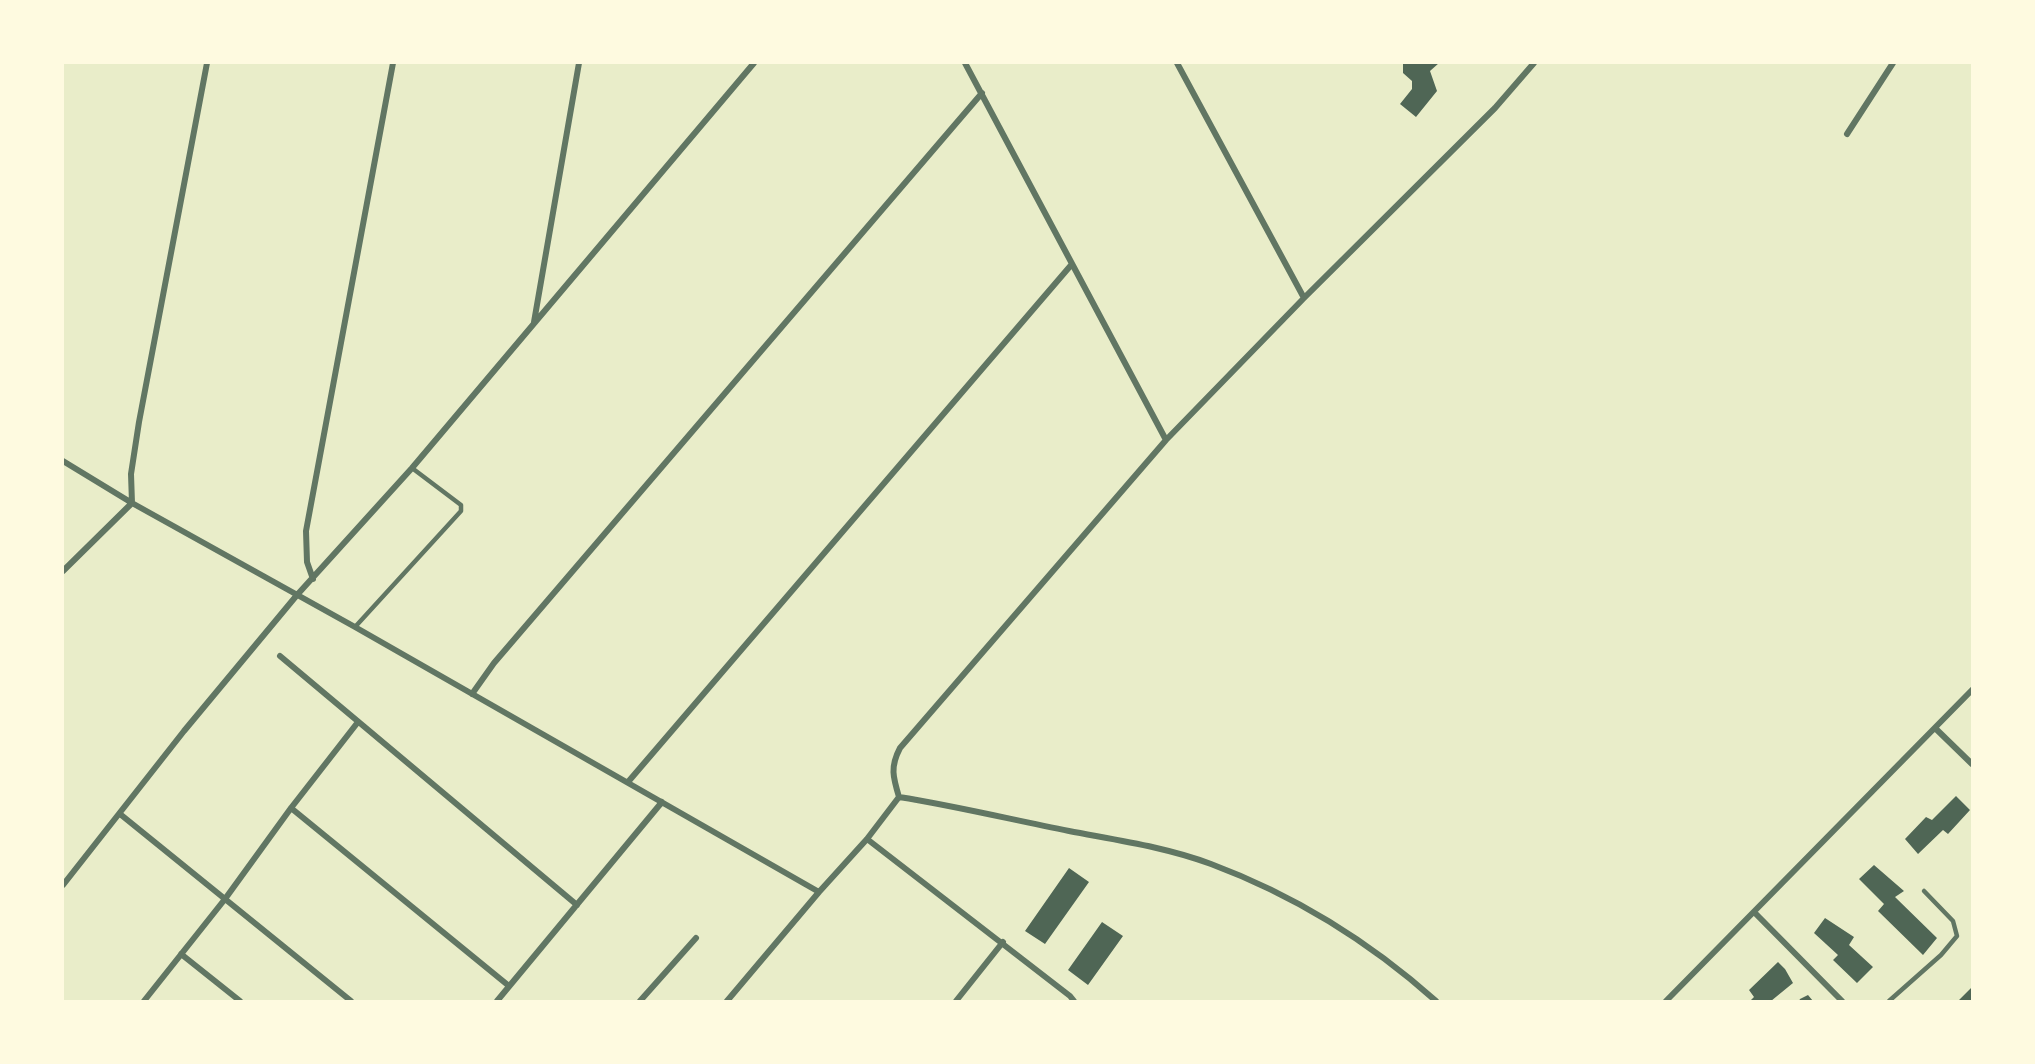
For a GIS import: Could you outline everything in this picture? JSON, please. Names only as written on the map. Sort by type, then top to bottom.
[{"type":"street","points":[[63,571],[132,503],[131,474],[207,63]]},
{"type":"street","points":[[313,579],[308,562],[306,531],[393,63]]},
{"type":"street","points":[[533,325],[579,63]]},
{"type":"street","points":[[63,885],[184,731],[297,596],[412,468],[754,63]]},
{"type":"street","points":[[965,63],[1166,440]]},
{"type":"street","points":[[1177,63],[1304,298]]},
{"type":"street","points":[[727,1001],[867,839],[899,797],[893,767],[900,748],[1166,440],[1304,298],[1495,108],[1534,63]]},
{"type":"street","points":[[1848,134],[1893,63]]},
{"type":"street","points":[[472,694],[494,663],[982,93]]},
{"type":"street","points":[[628,782],[1072,264]]},
{"type":"street","points":[[63,461],[132,503],[355,627],[819,892]]},
{"type":"street","points":[[280,656],[577,905]]},
{"type":"street","points":[[1666,1001],[1972,690]]},
{"type":"street","points":[[144,1001],[225,899],[291,808],[358,722]]},
{"type":"street","points":[[1935,728],[1972,764]]},
{"type":"street","points":[[899,797],[1152,848],[1209,863],[1291,899],[1372,949],[1436,1001]]},
{"type":"street","points":[[497,1001],[662,802]]},
{"type":"street","points":[[291,808],[509,987]]},
{"type":"street","points":[[120,813],[351,1001]]},
{"type":"street","points":[[867,839],[1003,942],[1074,1001]]},
{"type":"street","points":[[1754,912],[1842,1001]]},
{"type":"street","points":[[640,1001],[696,938]]},
{"type":"street","points":[[956,1001],[1003,942]]},
{"type":"street","points":[[181,954],[240,1001]]},
{"type":"lane","points":[[355,627],[461,510],[461,505],[412,468]]},
{"type":"lane","points":[[1889,1001],[1941,955],[1957,936],[1953,921],[1924,891]]},
{"type":"building","points":[[1403,63],[1439,63],[1430,71],[1437,91],[1416,117],[1400,104],[1412,89],[1412,81],[1403,73]]},
{"type":"building","points":[[1956,796],[1970,810],[1948,834],[1943,830],[1918,854],[1905,839],[1926,817],[1932,820]]},
{"type":"building","points":[[1874,865],[1904,891],[1895,897],[1937,938],[1923,955],[1878,911],[1884,904],[1859,879]]},
{"type":"building","points":[[1069,868],[1089,882],[1045,944],[1025,931]]},
{"type":"building","points":[[1825,918],[1854,937],[1849,945],[1873,967],[1857,983],[1833,960],[1838,955],[1814,933]]},
{"type":"building","points":[[1102,922],[1123,936],[1088,985],[1068,970]]},
{"type":"building","points":[[1778,962],[1793,983],[1771,1001],[1750,1001],[1754,997],[1749,990]]},
{"type":"building","points":[[1972,987],[1972,1001],[1958,1001]]},
{"type":"building","points":[[1808,995],[1813,1001],[1799,1001],[1800,999]]}]
